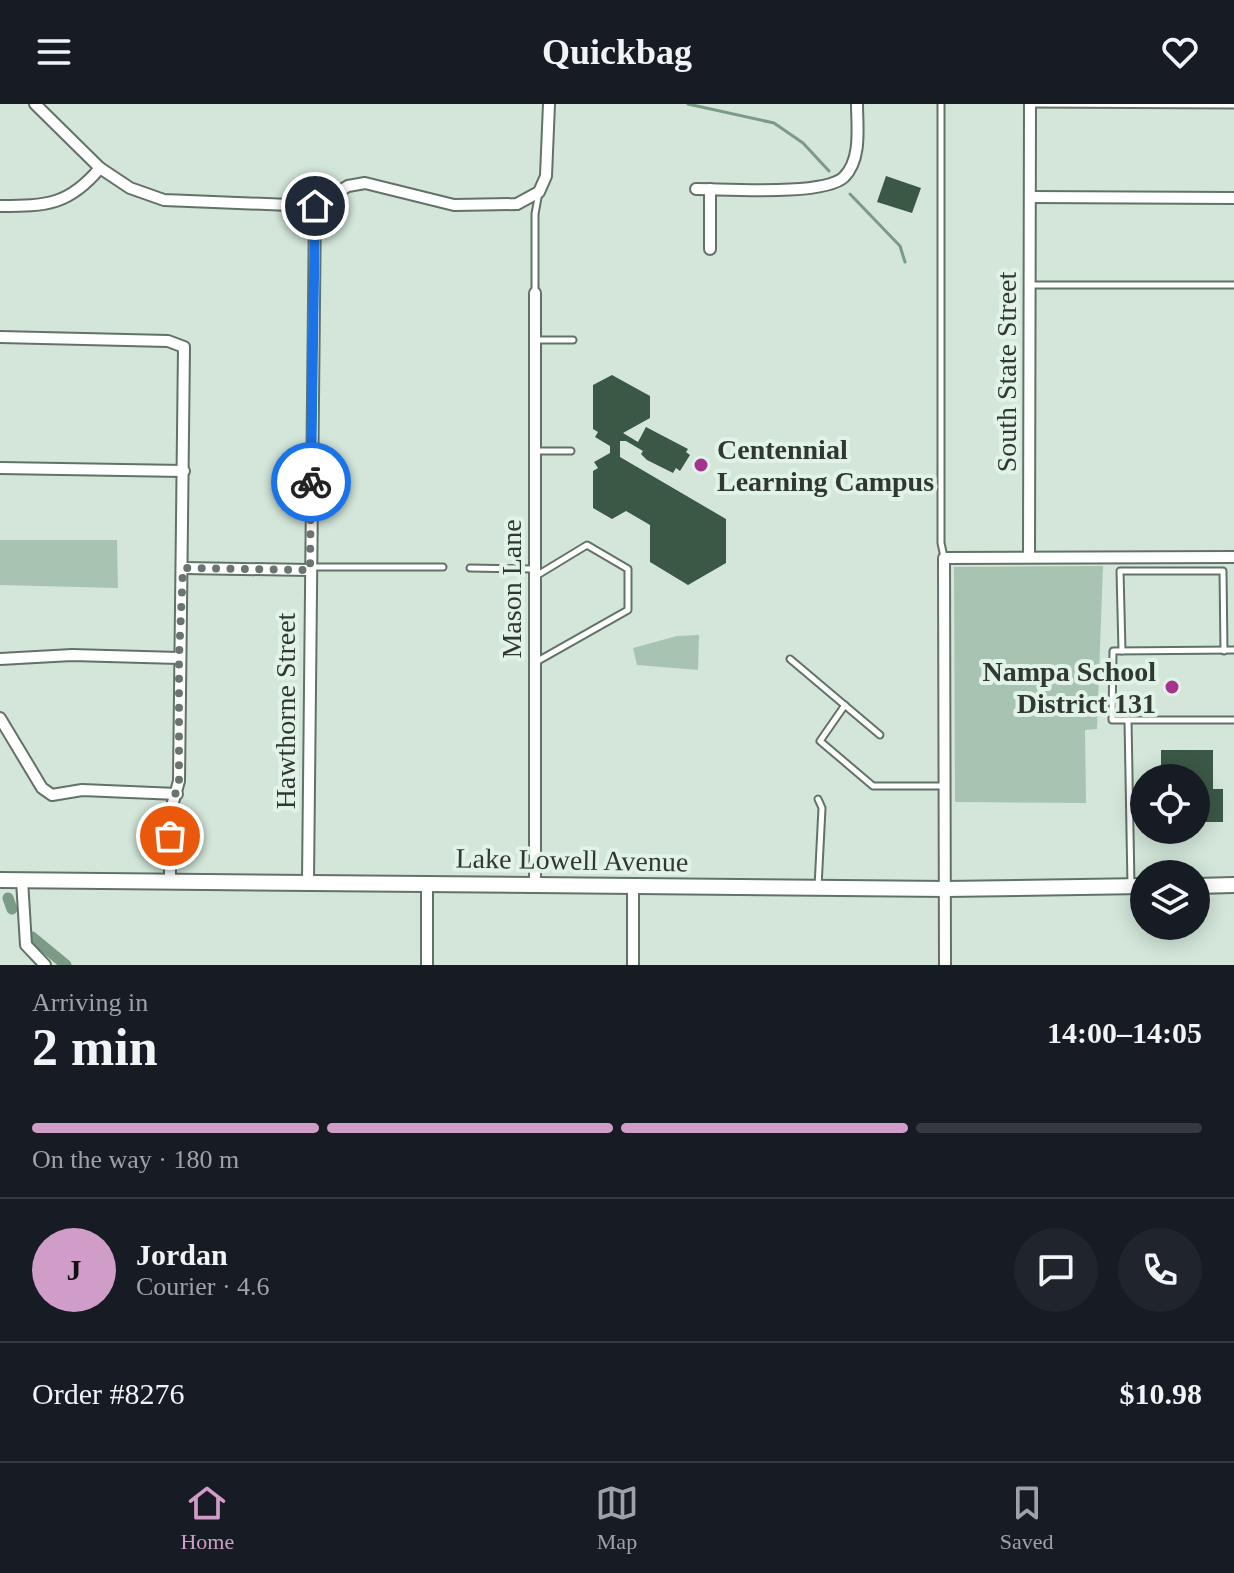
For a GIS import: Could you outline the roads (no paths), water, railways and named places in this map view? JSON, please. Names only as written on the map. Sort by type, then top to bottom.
[{"type":"main road","name":"Lake Lowell Avenue","points":[[0,880],[946,889],[1130,886]]},
{"type":"main road","points":[[1210,886],[1234,885]]},
{"type":"street","points":[[35,104],[100,168],[130,188],[164,200],[315,206],[348,186],[365,183],[454,205],[517,204],[539,192],[550,158],[549,104]]},
{"type":"street","points":[[696,189],[810,190],[831,186],[845,176],[857,148],[857,104]]},
{"type":"street","name":"South State Street","points":[[1029,557],[1030,104]]},
{"type":"street","points":[[0,206],[62,201],[82,191],[100,168]]},
{"type":"street","points":[[710,189],[710,249]]},
{"type":"street","points":[[1030,197],[1234,198]]},
{"type":"street","name":"Hawthorne Street","points":[[308,881],[315,206]]},
{"type":"street","name":"Mason Lane","points":[[535,293],[535,885]]},
{"type":"street","points":[[0,337],[179,342],[184,347],[183,568],[177,794],[170,813],[170,881]]},
{"type":"street","points":[[0,468],[184,471]]},
{"type":"street","points":[[945,965],[944,558],[1229,557]]},
{"type":"street","points":[[183,568],[310,568]]},
{"type":"street","points":[[0,659],[72,655],[179,658]]},
{"type":"street","points":[[0,718],[42,788],[52,795],[82,790],[177,794]]},
{"type":"street","points":[[22,880],[26,945],[45,965]]},
{"type":"street","points":[[427,885],[427,965]]},
{"type":"street","points":[[633,887],[633,965]]},
{"type":"lane","points":[[941,104],[941,543],[944,558]]},
{"type":"lane","points":[[1030,104],[1234,105]]},
{"type":"lane","points":[[535,293],[535,214],[539,192]]},
{"type":"lane","points":[[1030,285],[1234,285]]},
{"type":"lane","points":[[535,340],[573,340]]},
{"type":"lane","points":[[535,451],[571,451]]},
{"type":"lane","points":[[470,568],[535,573],[587,545],[628,569],[628,610],[535,662]]},
{"type":"lane","points":[[1119,557],[1122,651]]},
{"type":"lane","points":[[1224,651],[1223,571],[1229,557]]},
{"type":"lane","points":[[310,568],[443,567]]},
{"type":"lane","points":[[1120,571],[1223,571]]},
{"type":"lane","points":[[1234,650],[1113,651],[1112,720],[1234,720]]},
{"type":"lane","points":[[790,659],[880,735]]},
{"type":"lane","points":[[845,705],[820,741],[873,786],[945,786]]},
{"type":"lane","points":[[1128,720],[1136,860]]},
{"type":"lane","points":[[818,799],[822,808],[818,888]]},
{"type":"waterway","points":[[688,104],[774,123],[803,143],[829,171]]},
{"type":"waterway","points":[[850,194],[900,246],[905,262]]},
{"type":"waterway","points":[[8,898],[12,909]]},
{"type":"waterway","points":[[32,937],[66,965]]},
{"type":"place","name":"Centennial Learning Campus","points":[[701,465]]},
{"type":"place","name":"Nampa School District 131","points":[[1172,687]]}]
